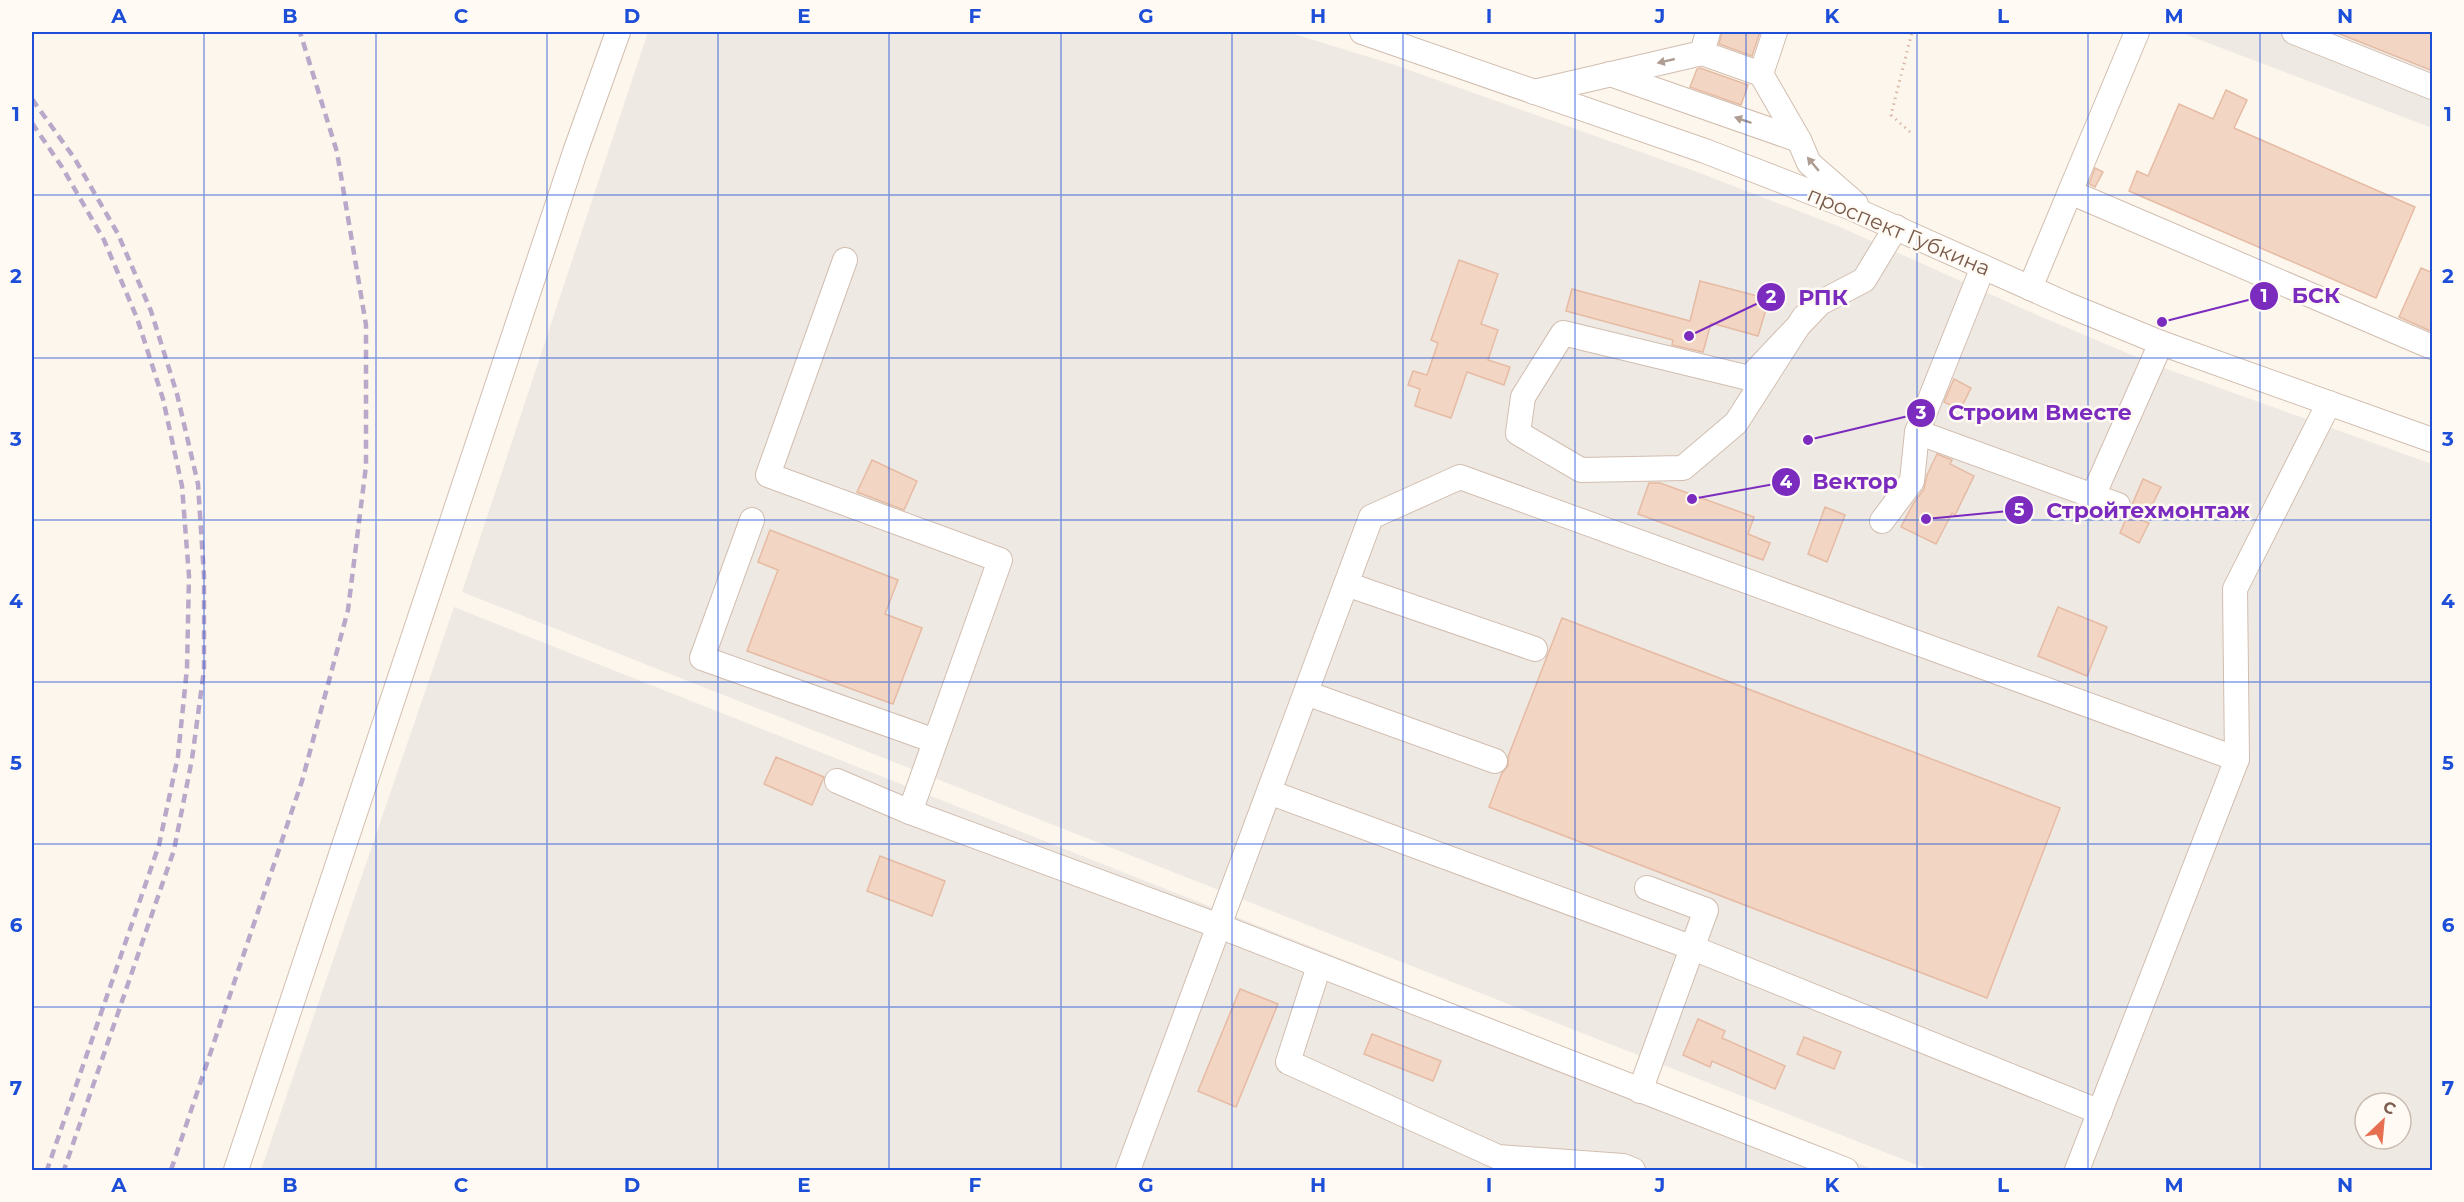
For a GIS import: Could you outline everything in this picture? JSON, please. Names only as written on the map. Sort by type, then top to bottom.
[{"type":"street","points":[[236,1170],[575,152],[618,32]]},
{"type":"street","name":"проспект Губкина","points":[[1362,32],[1705,151],[1896,227],[2030,288],[2161,343],[2433,440]]},
{"type":"street","points":[[1761,74],[1775,32]]},
{"type":"street","points":[[2030,288],[2137,32]]},
{"type":"street","points":[[2294,32],[2433,87]]},
{"type":"street","points":[[1534,92],[1610,74],[1705,42],[1761,74],[1799,140],[1809,163],[1872,217]]},
{"type":"street","points":[[1610,74],[1799,140]]},
{"type":"street","points":[[2070,192],[2433,347]]},
{"type":"street","points":[[1804,317],[1736,423],[1683,468],[1581,470],[1518,433],[1523,397],[1563,333],[1749,378],[1804,317],[1820,303],[1864,280],[1896,227]]},
{"type":"street","points":[[844,260],[768,475],[1000,560],[910,812]]},
{"type":"street","points":[[1882,520],[1912,481],[1917,432],[1983,267]]},
{"type":"street","points":[[2093,496],[2161,343]]},
{"type":"street","points":[[2077,1170],[2236,759],[2235,589],[2329,403]]},
{"type":"street","points":[[1917,432],[2118,505]]},
{"type":"street","points":[[1128,1170],[1371,517],[1460,477],[2236,759]]},
{"type":"street","points":[[752,520],[702,658],[935,741]]},
{"type":"street","points":[[1346,584],[1535,649]]},
{"type":"street","points":[[1306,693],[1495,761]]},
{"type":"street","points":[[837,781],[910,812],[1219,926],[1846,1170]]},
{"type":"street","points":[[1269,792],[1693,948],[2100,1112]]},
{"type":"street","points":[[1640,1091],[1706,910],[1647,888]]},
{"type":"street","points":[[1319,966],[1288,1062],[1498,1157],[1623,1166],[1633,1170]]},
{"type":"path","points":[[1910,132],[1891,115],[1912,32]]},
{"type":"shaded area","points":[[648,32],[1287,32],[1392,64],[1697,172],[1840,227],[2153,364],[2432,464],[2432,1170],[1930,1170],[462,592]]},
{"type":"shaded area","points":[[2179,32],[2432,32],[2432,128]]},
{"type":"shaded area","points":[[454,607],[1875,1170],[261,1170]]},
{"type":"building","points":[[1722,32],[1760,32],[1752,56],[1719,44]]},
{"type":"building","points":[[2335,32],[2433,32],[2433,71]]},
{"type":"building","points":[[1700,68],[1748,85],[1741,105],[1690,87],[1697,69]]},
{"type":"building","points":[[2226,90],[2247,100],[2234,128],[2415,207],[2376,298],[2129,191],[2137,171],[2148,176],[2179,104],[2213,119]]},
{"type":"building","points":[[2095,168],[2103,172],[2095,187],[2089,184]]},
{"type":"building","points":[[1459,260],[1498,274],[1481,324],[1498,330],[1488,360],[1510,367],[1504,385],[1467,372],[1451,418],[1415,406],[1420,389],[1408,385],[1413,371],[1427,375],[1438,343],[1431,340]]},
{"type":"building","points":[[2421,268],[2433,273],[2433,332],[2399,317]]},
{"type":"building","points":[[1700,281],[1769,299],[1758,336],[1711,323],[1703,352],[1672,345],[1673,340],[1566,311],[1572,289],[1690,321]]},
{"type":"building","points":[[1954,379],[1971,388],[1960,410],[1944,402]]},
{"type":"building","points":[[1937,454],[1952,460],[1950,464],[1974,476],[1955,515],[1952,513],[1936,544],[1901,527],[1924,489],[1927,475]]},
{"type":"building","points":[[872,460],[917,481],[904,510],[857,492]]},
{"type":"building","points":[[2143,479],[2161,487],[2144,521],[2149,523],[2139,543],[2120,533]]},
{"type":"building","points":[[1649,483],[1660,483],[1754,517],[1748,534],[1770,543],[1763,560],[1638,514]]},
{"type":"building","points":[[1825,507],[1845,515],[1827,562],[1808,554]]},
{"type":"building","points":[[770,530],[898,580],[885,614],[922,628],[893,704],[747,651],[778,570],[758,562]]},
{"type":"building","points":[[2058,607],[2107,627],[2087,676],[2038,656]]},
{"type":"building","points":[[1562,618],[2060,808],[1987,998],[1489,807],[1502,773],[1508,766],[1508,757]]},
{"type":"building","points":[[776,757],[824,777],[812,805],[764,784]]},
{"type":"building","points":[[880,856],[945,881],[932,916],[867,891]]},
{"type":"building","points":[[1240,989],[1278,1004],[1236,1107],[1198,1091]]},
{"type":"building","points":[[1698,1019],[1725,1031],[1722,1038],[1785,1066],[1775,1089],[1712,1061],[1710,1067],[1683,1055]]},
{"type":"building","points":[[1372,1034],[1441,1061],[1433,1081],[1364,1054]]},
{"type":"building","points":[[1804,1037],[1841,1052],[1834,1069],[1797,1054]]},
{"type":"railway","points":[[171,1170],[302,781],[348,610],[366,466],[366,325],[337,152],[300,32]]},
{"type":"railway","points":[[32,99],[75,159],[118,234],[151,311],[177,394],[198,484],[204,576],[204,670],[192,759],[174,850],[64,1170]]},
{"type":"railway","points":[[32,123],[62,167],[104,240],[137,318],[163,399],[182,486],[189,576],[187,668],[178,756],[159,845],[47,1170]]},
{"type":"place","name":"БСК","points":[[2162,322]]},
{"type":"place","name":"РПК","points":[[1689,336]]},
{"type":"place","name":"Строим Вместе","points":[[1808,440]]},
{"type":"place","name":"Вектор","points":[[1692,499]]},
{"type":"place","name":"Стройтехмонтаж","points":[[1926,519]]}]
